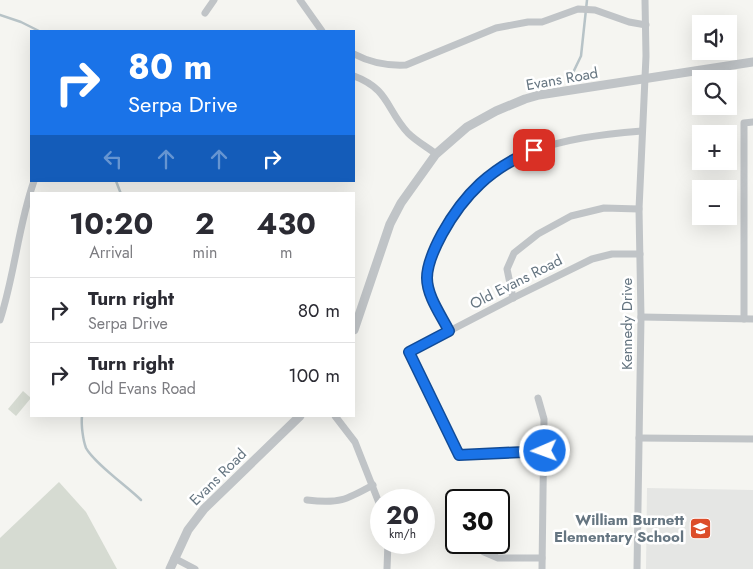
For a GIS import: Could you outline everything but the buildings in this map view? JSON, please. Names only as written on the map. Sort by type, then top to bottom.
[{"type":"street","points":[[205,13],[214,0]]},
{"type":"street","points":[[300,0],[321,30]]},
{"type":"street","name":"Kennedy Drive","points":[[636,569],[642,317],[639,210],[646,56],[645,0]]},
{"type":"street","points":[[355,54],[376,64],[406,65],[496,28],[528,22],[542,22],[582,9],[646,25]]},
{"type":"street","name":"Evans Road","points":[[355,327],[390,224],[401,203],[436,154],[467,128],[496,111],[524,99],[753,62]]},
{"type":"street","points":[[355,76],[366,80],[383,95],[401,125],[410,135],[436,154]]},
{"type":"street","points":[[744,319],[744,123],[753,122]]},
{"type":"street","points":[[449,331],[429,291],[427,278],[430,261],[439,240],[454,213],[468,194],[501,166],[534,150],[602,134],[642,131]]},
{"type":"street","points":[[0,320],[9,293],[27,200],[34,182]]},
{"type":"street","points":[[513,298],[507,269],[514,253],[538,234],[572,216],[604,208],[639,210]]},
{"type":"street","name":"Old Evans Road","points":[[545,451],[459,455],[409,352],[592,259],[612,254],[640,254]]},
{"type":"street","points":[[642,317],[753,319]]},
{"type":"street","points":[[538,398],[544,419],[545,451],[542,569]]},
{"type":"street","name":"Evans Road","points":[[170,569],[192,524],[204,509],[299,417]]},
{"type":"street","points":[[336,417],[355,442],[374,489]]},
{"type":"street","points":[[638,438],[753,439]]},
{"type":"street","points":[[307,500],[322,502],[342,501],[373,485]]},
{"type":"street","points":[[387,569],[388,554]]},
{"type":"street","points":[[489,554],[498,558],[542,558]]},
{"type":"street","points":[[174,558],[195,569]]},
{"type":"shaded area","points":[[23,391],[30,397],[16,416],[8,409]]},
{"type":"shaded area","points":[[59,482],[86,512],[117,569],[0,569],[0,538]]},
{"type":"shaded area","name":"William Burnett Elementary School","points":[[647,488],[753,490],[753,569],[646,569]]},
{"type":"waterway","points":[[569,81],[581,56],[587,0]]},
{"type":"waterway","points":[[0,15],[37,30]]},
{"type":"waterway","points":[[116,182],[120,192]]},
{"type":"waterway","points":[[82,417],[84,441],[90,454],[103,468],[141,500]]},
{"type":"place","name":"William Burnett Elementary School","points":[[700,529]]},
{"type":"route","points":[[534,150],[501,166],[484,180],[468,194],[450,220],[430,261],[427,278],[429,291],[449,331],[409,352],[459,455],[545,451]]}]
